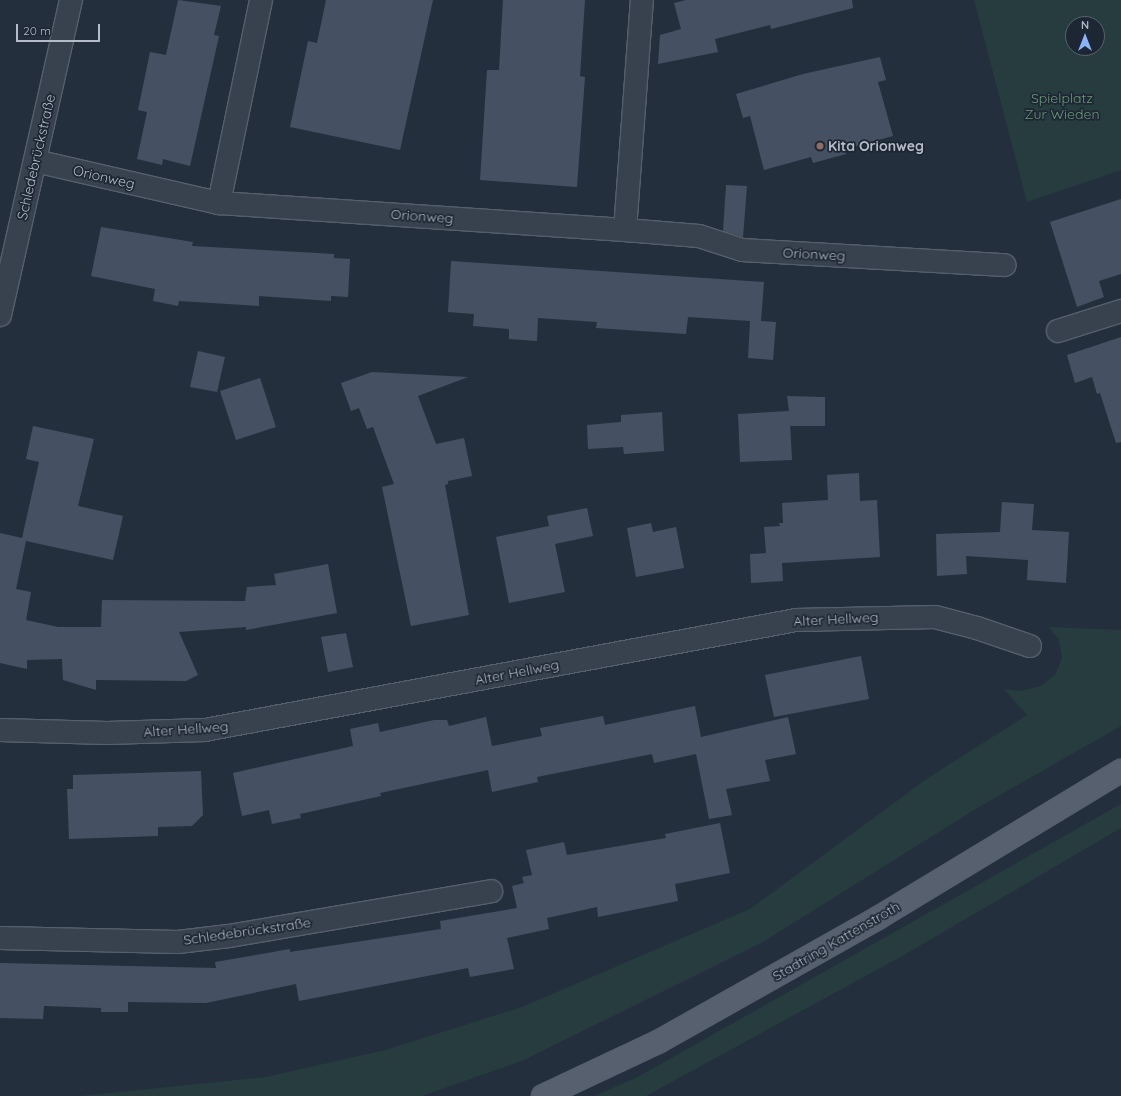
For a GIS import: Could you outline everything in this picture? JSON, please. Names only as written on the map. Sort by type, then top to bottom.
[{"type":"main road","name":"Stadtring Kattenstroth","points":[[543,1096],[658,1042],[878,918],[1121,771]]},
{"type":"street","name":"Schledebrückstraße","points":[[0,315],[36,161],[71,0]]},
{"type":"street","points":[[219,203],[261,0]]},
{"type":"street","points":[[624,230],[642,0]]},
{"type":"street","name":"Orionweg","points":[[36,161],[219,203],[699,236],[742,250],[1005,265]]},
{"type":"street","points":[[1058,331],[1121,311]]},
{"type":"street","name":"Alter Hellweg","points":[[0,730],[107,733],[204,730],[796,620],[935,617],[977,628],[1030,646]]},
{"type":"street","name":"Schledebrückstraße","points":[[0,938],[178,942],[229,936],[491,891]]},
{"type":"green space","name":"Spielplatz Zur Wieden","points":[[974,0],[1121,0],[1121,170],[1027,202]]},
{"type":"green space","points":[[1049,627],[1121,630],[1121,726],[979,807],[763,942],[524,1060],[422,1096],[80,1096],[266,1077],[385,1050],[522,1007],[750,909],[928,778],[1027,715],[1004,689],[1020,691],[1041,686],[1055,675],[1062,658],[1059,640]]},
{"type":"green space","points":[[1121,804],[1121,828],[904,955],[646,1096],[594,1096],[636,1078]]},
{"type":"building","points":[[178,0],[221,6],[214,35],[219,36],[190,166],[163,159],[162,165],[137,159],[147,112],[138,110],[150,52],[166,55]]},
{"type":"building","points":[[326,0],[433,0],[400,150],[290,127],[308,41],[317,43]]},
{"type":"building","points":[[503,0],[585,0],[580,76],[585,77],[577,187],[480,180],[487,70],[499,70]]},
{"type":"building","points":[[686,0],[852,0],[853,8],[771,29],[770,25],[715,39],[718,52],[658,64],[660,35],[681,29],[674,3]]},
{"type":"building","points":[[880,57],[886,80],[878,82],[893,136],[845,149],[846,154],[813,163],[811,157],[764,170],[750,116],[743,118],[736,94],[803,74]]},
{"type":"building","points":[[726,185],[747,186],[743,237],[723,231]]},
{"type":"building","points":[[1121,199],[1121,274],[1099,281],[1104,297],[1077,307],[1050,222]]},
{"type":"building","points":[[101,227],[193,242],[192,246],[334,254],[334,258],[350,259],[348,297],[331,296],[331,301],[259,296],[259,306],[179,301],[178,306],[153,301],[155,289],[91,276]]},
{"type":"building","points":[[451,261],[764,282],[761,321],[776,322],[773,360],[748,358],[750,321],[688,317],[686,334],[596,328],[597,322],[538,318],[537,341],[509,339],[509,329],[473,326],[474,314],[448,312]]},
{"type":"building","points":[[1121,337],[1121,442],[1116,443],[1100,393],[1097,394],[1092,377],[1075,383],[1067,355]]},
{"type":"building","points":[[198,351],[225,357],[217,392],[190,387]]},
{"type":"building","points":[[372,372],[468,377],[418,396],[436,444],[464,438],[472,476],[448,481],[448,484],[445,485],[469,615],[411,626],[382,487],[394,484],[373,427],[367,429],[359,408],[351,411],[341,383]]},
{"type":"building","points":[[260,378],[276,427],[236,440],[220,391]]},
{"type":"building","points":[[787,396],[825,397],[825,426],[790,426],[792,460],[740,462],[738,414],[789,411]]},
{"type":"building","points":[[662,412],[664,451],[624,454],[623,447],[588,449],[587,425],[621,422],[621,415]]},
{"type":"building","points":[[33,426],[94,439],[78,506],[123,516],[113,560],[26,541],[16,589],[31,592],[26,620],[58,627],[101,627],[102,600],[245,601],[247,587],[276,585],[274,574],[328,564],[337,613],[246,630],[246,627],[179,632],[198,675],[186,681],[96,680],[96,690],[63,680],[62,659],[27,660],[27,669],[0,663],[0,533],[22,538],[39,462],[26,459]]},
{"type":"building","points":[[859,473],[860,501],[877,500],[880,557],[782,563],[783,581],[751,583],[750,554],[766,553],[764,527],[780,526],[779,523],[783,523],[782,503],[828,500],[827,475]]},
{"type":"building","points":[[1002,502],[1034,504],[1032,530],[1069,532],[1066,583],[1027,580],[1028,560],[966,556],[967,574],[937,576],[936,534],[1000,532]]},
{"type":"building","points":[[587,508],[593,536],[555,544],[565,592],[509,603],[496,537],[549,526],[547,516]]},
{"type":"building","points":[[651,523],[653,532],[676,527],[684,568],[636,577],[627,528]]},
{"type":"building","points":[[346,633],[353,667],[328,672],[321,637]]},
{"type":"building","points":[[861,656],[869,699],[774,717],[765,675]]},
{"type":"building","points":[[695,706],[701,737],[788,717],[796,754],[765,760],[770,781],[726,789],[732,815],[709,819],[696,754],[654,763],[652,754],[537,777],[538,782],[492,792],[488,770],[380,793],[381,796],[300,814],[301,818],[272,824],[269,810],[242,816],[233,773],[353,746],[350,729],[378,723],[380,732],[434,720],[447,720],[449,726],[486,717],[492,746],[542,736],[540,728],[603,716],[605,725]]},
{"type":"building","points":[[201,771],[203,815],[192,826],[158,827],[158,836],[69,839],[67,789],[73,789],[73,775]]},
{"type":"building","points":[[720,823],[730,873],[675,884],[678,901],[598,917],[597,907],[547,918],[549,929],[507,938],[514,969],[470,977],[468,968],[299,1001],[296,984],[206,1003],[128,1002],[128,1012],[101,1012],[101,1008],[44,1006],[43,1019],[0,1018],[0,963],[216,968],[215,962],[290,949],[290,952],[441,929],[440,921],[517,908],[512,886],[524,883],[522,877],[532,875],[526,850],[564,842],[567,855],[666,838],[665,834]]},
{"type":"place","name":"Kita Orionweg","points":[[820,146]]}]
